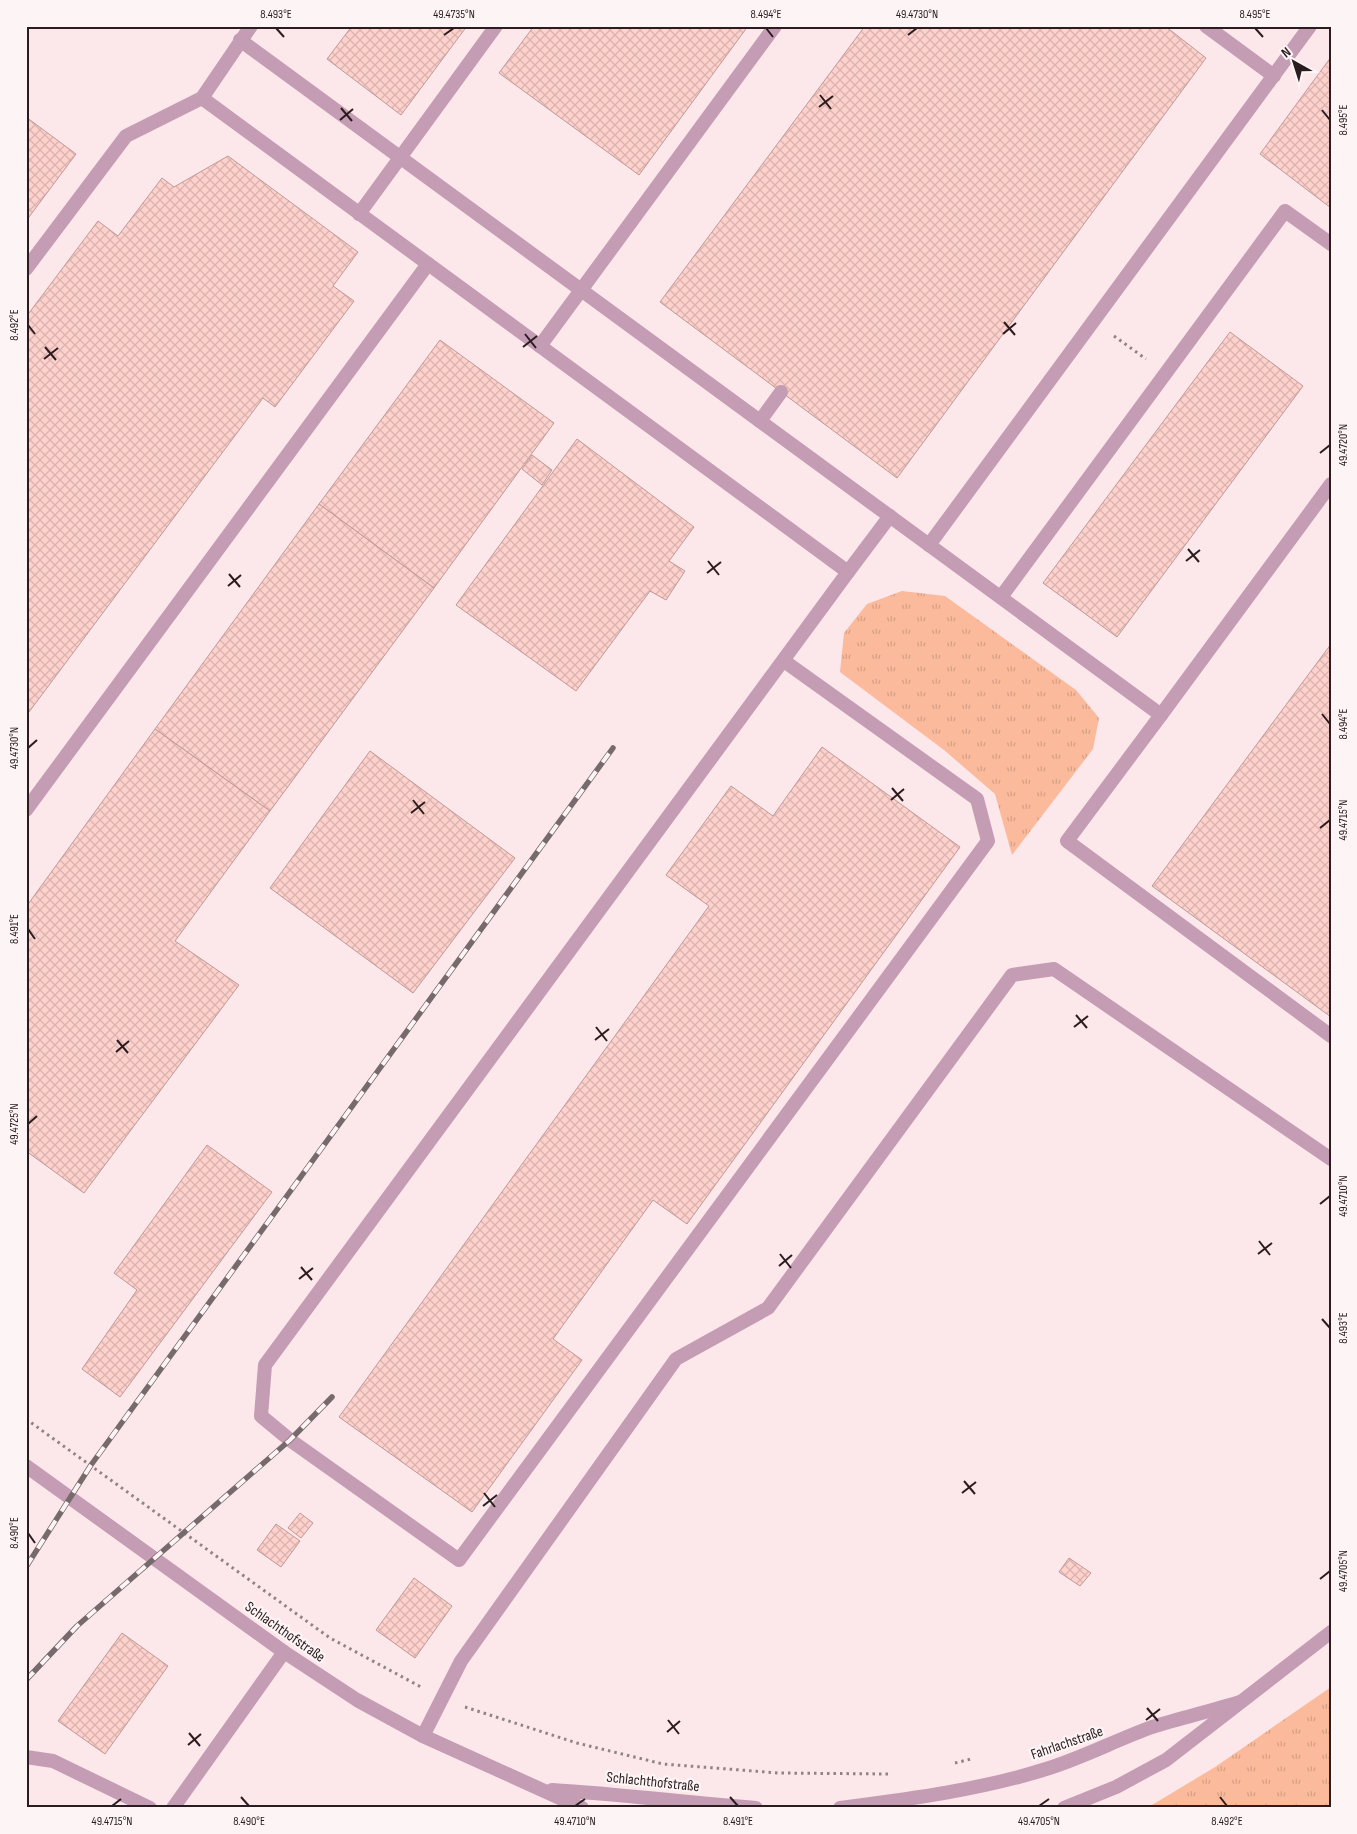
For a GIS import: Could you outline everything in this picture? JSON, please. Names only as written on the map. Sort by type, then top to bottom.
[{"type":"street","points":[[26,269],[126,136],[202,98],[251,26]]},
{"type":"street","points":[[359,214],[496,26]]},
{"type":"street","points":[[540,346],[775,26]]},
{"type":"street","points":[[1206,26],[1274,76]]},
{"type":"street","points":[[929,545],[1310,26]]},
{"type":"street","points":[[240,40],[1161,715]]},
{"type":"street","points":[[202,98],[848,572]]},
{"type":"street","points":[[1001,597],[1285,211],[1331,244]]},
{"type":"street","points":[[26,810],[428,264]]},
{"type":"street","points":[[760,421],[782,392]]},
{"type":"street","points":[[1331,484],[1067,841],[1331,1036]]},
{"type":"street","points":[[784,661],[977,799],[988,841],[459,1560],[290,1440],[260,1416],[265,1364],[890,516]]},
{"type":"street","points":[[423,1736],[471,1646],[676,1359],[768,1308],[1012,975],[1054,969],[1331,1159]]},
{"type":"street","name":"Schlachthofstraße","points":[[26,1466],[284,1652],[357,1700],[423,1736],[546,1790],[582,1808]]},
{"type":"street","name":"Fahrlachstraße","points":[[1064,1808],[1116,1787],[1166,1760],[1331,1632]]},
{"type":"street","points":[[172,1808],[284,1652]]},
{"type":"street","name":"Fahrlachstraße","points":[[840,1808],[901,1800],[994,1783],[1046,1769],[1104,1748],[1151,1728],[1240,1702]]},
{"type":"street","points":[[26,1757],[53,1761],[150,1808]]},
{"type":"street","name":"Schlachthofstraße","points":[[546,1790],[615,1794],[661,1804],[756,1808]]},
{"type":"path","points":[[1094,321],[1166,373]]},
{"type":"path","points":[[26,1419],[330,1638],[442,1698],[577,1743],[663,1764],[779,1773],[897,1774]]},
{"type":"shaded area","points":[[26,26],[1331,26],[1331,1687],[1215,1767],[1147,1808],[26,1808]]},
{"type":"green space","points":[[902,591],[945,596],[1076,690],[1099,718],[1093,749],[1012,855],[995,794],[944,750],[840,672],[844,633],[867,604]]},
{"type":"green space","points":[[1331,1687],[1331,1808],[1147,1808],[1215,1767]]},
{"type":"building","points":[[352,26],[467,26],[401,115],[327,59]]},
{"type":"building","points":[[534,26],[748,26],[639,175],[499,73]]},
{"type":"building","points":[[865,26],[1165,26],[1206,58],[897,478],[660,302]]},
{"type":"building","points":[[1331,57],[1331,208],[1260,154]]},
{"type":"building","points":[[26,117],[76,154],[26,221]]},
{"type":"building","points":[[228,156],[358,252],[333,286],[354,301],[275,407],[263,398],[26,716],[26,317],[98,221],[118,236],[162,178],[174,187]]},
{"type":"building","points":[[1230,332],[1303,386],[1117,637],[1043,583]]},
{"type":"building","points":[[440,340],[554,423],[434,588],[319,504]]},
{"type":"building","points":[[577,439],[694,527],[669,561],[685,571],[666,600],[650,591],[576,691],[456,605]]},
{"type":"building","points":[[532,455],[552,470],[542,485],[522,469]]},
{"type":"building","points":[[319,504],[434,588],[270,811],[155,729]]},
{"type":"building","points":[[1331,644],[1331,1017],[1152,886]]},
{"type":"building","points":[[155,729],[270,811],[175,941],[239,985],[84,1193],[26,1151],[26,907]]},
{"type":"building","points":[[822,747],[960,847],[687,1224],[653,1200],[553,1339],[582,1360],[472,1512],[339,1417],[709,906],[666,875],[731,786],[773,816]]},
{"type":"building","points":[[370,751],[515,858],[413,993],[270,888]]},
{"type":"building","points":[[207,1145],[272,1192],[120,1397],[82,1369],[137,1290],[114,1273]]},
{"type":"building","points":[[300,1513],[313,1523],[301,1538],[288,1528]]},
{"type":"building","points":[[276,1524],[300,1541],[281,1567],[257,1550]]},
{"type":"building","points":[[1069,1558],[1091,1573],[1080,1586],[1059,1572]]},
{"type":"building","points":[[414,1578],[452,1606],[415,1658],[376,1630]]},
{"type":"building","points":[[122,1633],[168,1666],[105,1754],[58,1721]]},
{"type":"railway","points":[[26,1567],[91,1465],[613,748]]},
{"type":"railway","points":[[26,1680],[77,1626],[290,1440],[332,1397]]}]
